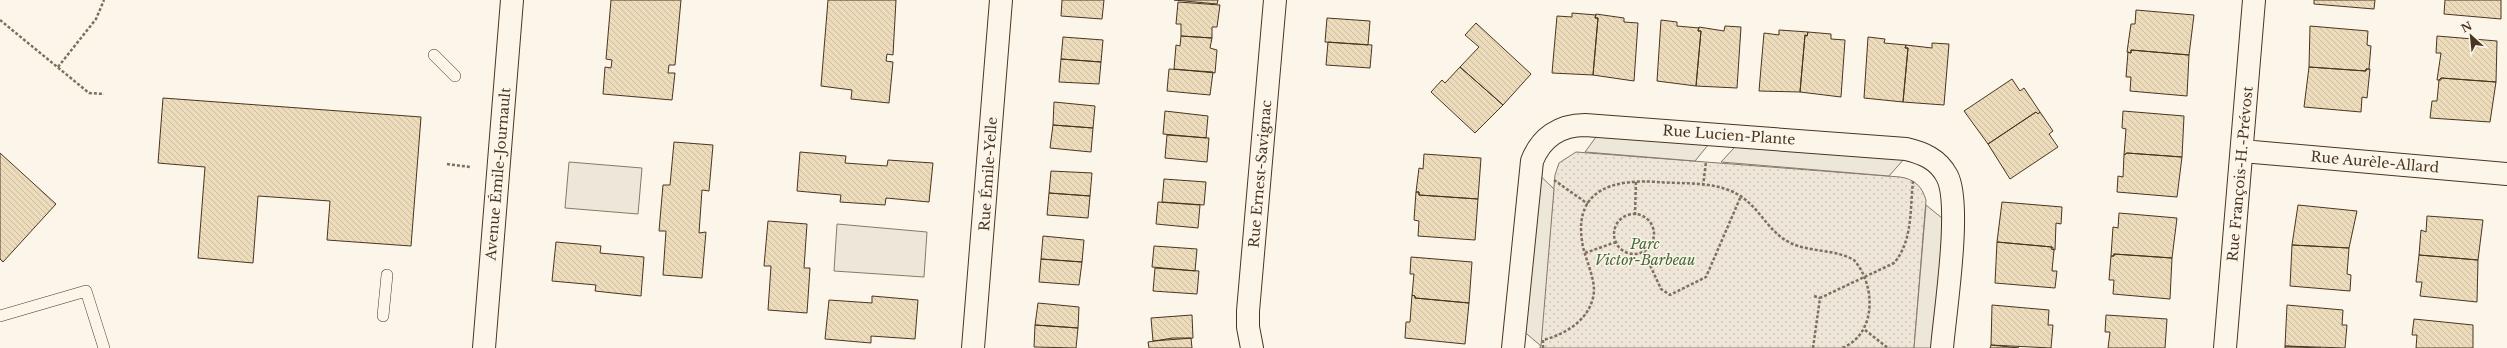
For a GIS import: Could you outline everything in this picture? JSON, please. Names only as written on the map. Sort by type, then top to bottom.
[{"type":"street","name":"Avenue Émile-Journault","points":[[484,348],[512,0]]},
{"type":"street","name":"Rue Émile-Yelle","points":[[973,348],[1001,0]]},
{"type":"street","name":"Rue Ernest-Savignac","points":[[1252,348],[1248,327],[1248,311],[1274,0]]},
{"type":"street","name":"Rue François-H.-Prévost","points":[[2225,348],[2254,0]]},
{"type":"street","name":"Rue Lucien-Plante","points":[[1513,348],[1532,161],[1539,146],[1552,134],[1567,126],[1584,125],[1906,149],[1923,153],[1930,157],[1948,176],[1954,201],[1942,348]]},
{"type":"street","name":"Rue Aurèle-Allard","points":[[2242,151],[2507,174]]},
{"type":"lane","points":[[434,55],[455,76]]},
{"type":"lane","points":[[383,316],[387,275]]},
{"type":"lane","points":[[0,316],[86,291],[104,348]]},
{"type":"path","points":[[58,67],[96,20],[104,0]]},
{"type":"path","points":[[0,20],[89,93],[104,94]]},
{"type":"path","points":[[1703,186],[1706,162]]},
{"type":"path","points":[[447,164],[470,167]]},
{"type":"path","points":[[1554,180],[1588,204]]},
{"type":"path","points":[[1635,215],[1636,180]]},
{"type":"path","points":[[1543,348],[1543,340],[1575,326],[1588,308],[1594,291],[1581,232],[1588,204],[1597,193],[1612,184],[1636,180],[1728,189],[1741,196],[1780,237],[1797,246],[1847,256],[1858,265],[1864,278],[1869,317],[1865,330],[1851,343],[1842,348]]},
{"type":"path","points":[[1814,296],[1820,298],[1864,278],[1894,263],[1901,255],[1907,241],[1913,181]]},
{"type":"path","points":[[1644,252],[1662,289],[1670,295],[1700,282],[1712,267],[1741,196]]},
{"type":"path","points":[[1635,215],[1646,218],[1653,230],[1653,241],[1644,252],[1633,254],[1626,252],[1616,242],[1615,231],[1619,222],[1628,216],[1635,215]]},
{"type":"path","points":[[1585,253],[1616,242]]},
{"type":"path","points":[[1813,348],[1820,298]]},
{"type":"path","points":[[1865,330],[1888,348]]},
{"type":"green space","name":"Parc Victor-Barbeau","points":[[1576,152],[1900,177],[1913,181],[1920,187],[1926,200],[1914,348],[1540,348],[1555,175],[1559,163]]},
{"type":"shaded area","points":[[1604,126],[1717,134],[1695,161],[1585,152]]},
{"type":"shaded area","points":[[1745,136],[1912,150],[1889,176],[1721,162]]},
{"type":"shaded area","points":[[569,162],[642,168],[638,214],[565,208]]},
{"type":"shaded area","points":[[1530,166],[1554,189],[1541,346],[1515,324]]},
{"type":"shaded area","points":[[1926,205],[1953,227],[1942,348],[1914,348]]},
{"type":"shaded area","points":[[837,224],[927,232],[924,277],[834,271]]},
{"type":"building","points":[[611,0],[681,0],[675,65],[669,65],[668,73],[675,73],[672,100],[603,94],[605,67],[611,68],[612,60],[606,59]]},
{"type":"building","points":[[828,0],[896,0],[893,55],[887,54],[886,61],[893,62],[889,103],[851,99],[852,90],[821,86]]},
{"type":"building","points":[[1062,0],[1104,0],[1102,19],[1061,16]]},
{"type":"building","points":[[1174,0],[1218,0],[1217,4]]},
{"type":"building","points":[[2314,0],[2375,0],[2374,9],[2314,4]]},
{"type":"building","points":[[2445,0],[2501,0],[2501,19],[2444,14]]},
{"type":"building","points":[[1178,2],[1220,5],[1217,27],[1212,27],[1212,38],[1181,36],[1181,24],[1176,24]]},
{"type":"building","points":[[2136,10],[2194,15],[2189,55],[2131,50],[2131,53],[2127,52],[2131,24],[2135,24]]},
{"type":"building","points":[[1572,13],[1596,15],[1595,18],[1598,18],[1593,75],[1552,73],[1557,16],[1572,17]]},
{"type":"building","points":[[1596,14],[1624,18],[1624,22],[1638,23],[1634,81],[1593,75],[1598,18],[1595,18]]},
{"type":"building","points":[[1327,18],[1370,21],[1368,45],[1325,42]]},
{"type":"building","points":[[1661,20],[1677,22],[1677,26],[1699,28],[1698,31],[1701,31],[1696,86],[1657,81]]},
{"type":"building","points":[[1476,23],[1531,74],[1503,105],[1460,67],[1479,47],[1465,35]]},
{"type":"building","points":[[1725,26],[1741,27],[1737,88],[1696,86],[1701,31],[1698,31],[1699,27],[1724,31]]},
{"type":"building","points":[[2310,26],[2368,31],[2367,45],[2371,46],[2369,69],[2366,69],[2366,71],[2309,67]]},
{"type":"building","points":[[1779,30],[1808,32],[1807,36],[1805,35],[1800,92],[1759,91],[1764,33],[1779,35]]},
{"type":"building","points":[[1808,32],[1831,34],[1831,39],[1845,40],[1841,97],[1800,92],[1805,35],[1807,36]]},
{"type":"building","points":[[1181,36],[1212,38],[1210,48],[1217,50],[1215,73],[1174,69],[1176,45],[1180,46]]},
{"type":"building","points":[[2437,36],[2497,41],[2496,82],[2441,78],[2441,80],[2437,80],[2441,53],[2436,53]]},
{"type":"building","points":[[1063,37],[1103,40],[1101,62],[1061,59]]},
{"type":"building","points":[[1868,37],[1885,39],[1884,43],[1906,45],[1905,48],[1908,48],[1903,102],[1864,98]]},
{"type":"building","points":[[1328,42],[1372,45],[1370,68],[1326,65]]},
{"type":"building","points":[[1932,43],[1949,44],[1944,105],[1903,102],[1908,48],[1905,48],[1906,45],[1932,48]]},
{"type":"building","points":[[2131,50],[2189,55],[2187,96],[2130,91],[2131,77],[2126,77],[2128,52],[2131,53]]},
{"type":"building","points":[[1061,59],[1101,62],[1099,84],[1059,82]]},
{"type":"building","points":[[1460,67],[1503,105],[1475,133],[1431,92],[1442,80],[1445,83]]},
{"type":"building","points":[[2309,67],[2366,71],[2366,69],[2370,69],[2367,98],[2362,97],[2361,112],[2304,107]]},
{"type":"building","points":[[1169,69],[1213,72],[1210,95],[1167,91]]},
{"type":"building","points":[[2441,78],[2496,82],[2490,122],[2430,118],[2432,101],[2437,101],[2439,80]]},
{"type":"building","points":[[2012,79],[2020,91],[2024,88],[2040,112],[2038,114],[2036,112],[1988,144],[1964,111]]},
{"type":"building","points":[[163,98],[421,117],[411,246],[327,240],[330,201],[258,196],[253,263],[198,258],[205,167],[158,163]]},
{"type":"building","points":[[1054,102],[1095,106],[1093,128],[1053,125]]},
{"type":"building","points":[[1165,111],[1208,116],[1206,138],[1163,134]]},
{"type":"building","points":[[2123,111],[2184,116],[2182,157],[2127,153],[2124,155],[2126,129],[2122,128]]},
{"type":"building","points":[[2036,112],[2038,114],[2040,112],[2053,131],[2049,134],[2058,147],[2010,179],[1988,144]]},
{"type":"building","points":[[1053,125],[1093,128],[1091,152],[1050,148]]},
{"type":"building","points":[[1167,135],[1209,138],[1207,162],[1165,158]]},
{"type":"building","points":[[674,142],[713,145],[709,191],[702,190],[699,233],[706,232],[702,278],[663,275],[666,231],[659,231],[663,185],[670,185]]},
{"type":"building","points":[[800,152],[846,156],[845,163],[887,166],[888,160],[933,163],[929,202],[886,198],[885,205],[840,202],[841,195],[797,191]]},
{"type":"building","points":[[0,153],[56,204],[3,262],[0,259]]},
{"type":"building","points":[[2127,153],[2182,157],[2177,197],[2117,192],[2118,176],[2123,177],[2124,155]]},
{"type":"building","points":[[1424,154],[1481,158],[1478,199],[1419,195],[1419,192],[1416,192],[1419,168],[1423,169]]},
{"type":"building","points":[[1051,171],[1092,173],[1090,196],[1049,193]]},
{"type":"building","points":[[1164,179],[1206,182],[1204,205],[1162,202]]},
{"type":"building","points":[[1416,192],[1419,192],[1419,195],[1478,199],[1475,240],[1418,236],[1419,221],[1414,220]]},
{"type":"building","points":[[1049,193],[1090,196],[1088,218],[1047,215]]},
{"type":"building","points":[[1158,202],[1200,205],[1198,228],[1156,224]]},
{"type":"building","points":[[2002,202],[2062,207],[2061,224],[2056,223],[2055,250],[2051,249],[2052,247],[1997,242]]},
{"type":"building","points":[[2298,205],[2357,211],[2349,248],[2292,245]]},
{"type":"building","points":[[2119,213],[2177,218],[2172,258],[2114,254],[2114,256],[2111,256],[2113,227],[2118,228]]},
{"type":"building","points":[[2427,216],[2483,220],[2478,260],[2419,255],[2421,230],[2426,232]]},
{"type":"building","points":[[768,221],[807,224],[804,268],[810,268],[807,313],[768,310],[771,266],[764,266]]},
{"type":"building","points":[[1043,236],[1084,240],[1082,262],[1041,259]]},
{"type":"building","points":[[556,242],[601,246],[600,253],[644,257],[641,296],[595,291],[596,285],[552,281]]},
{"type":"building","points":[[1997,242],[2052,247],[2054,250],[2052,271],[2057,271],[2055,288],[1995,283]]},
{"type":"building","points":[[2292,245],[2349,248],[2347,274],[2351,275],[2350,291],[2290,286]]},
{"type":"building","points":[[1154,246],[1197,249],[1195,271],[1152,267]]},
{"type":"building","points":[[2114,254],[2172,258],[2170,299],[2113,294],[2114,280],[2109,280],[2111,256],[2114,256]]},
{"type":"building","points":[[2419,255],[2478,260],[2477,302],[2420,296],[2422,282],[2416,282]]},
{"type":"building","points":[[1411,257],[1472,262],[1469,303],[1415,298],[1415,296],[1412,295],[1414,274],[1410,274]]},
{"type":"building","points":[[1041,259],[1082,262],[1079,285],[1039,282]]},
{"type":"building","points":[[1155,268],[1199,271],[1197,294],[1153,291]]},
{"type":"building","points":[[1412,295],[1415,296],[1415,298],[1469,303],[1465,344],[1405,338],[1406,322],[1410,322]]},
{"type":"building","points":[[872,296],[918,300],[915,339],[871,336],[871,343],[825,339],[829,300],[872,303]]},
{"type":"building","points":[[1038,303],[1079,307],[1078,328],[1035,325]]},
{"type":"building","points":[[1992,305],[2049,310],[2048,325],[2053,325],[2051,348],[1991,345]]},
{"type":"building","points":[[2287,305],[2343,310],[2342,325],[2347,325],[2345,348],[2285,346]]},
{"type":"building","points":[[1192,315],[1193,338],[1153,341],[1151,318]]},
{"type":"building","points":[[2106,315],[2167,319],[2165,348],[2108,348],[2110,332],[2105,332]]},
{"type":"building","points":[[2414,319],[2473,325],[2473,348],[2416,348],[2417,335],[2412,335]]},
{"type":"building","points":[[1035,325],[1078,328],[1076,348],[1034,347]]},
{"type":"building","points":[[1173,338],[1191,338],[1192,348],[1149,348],[1148,342]]},
{"type":"building","points":[[1991,345],[2019,348],[1990,348]]},
{"type":"building","points":[[2285,346],[2317,348],[2285,348]]}]
